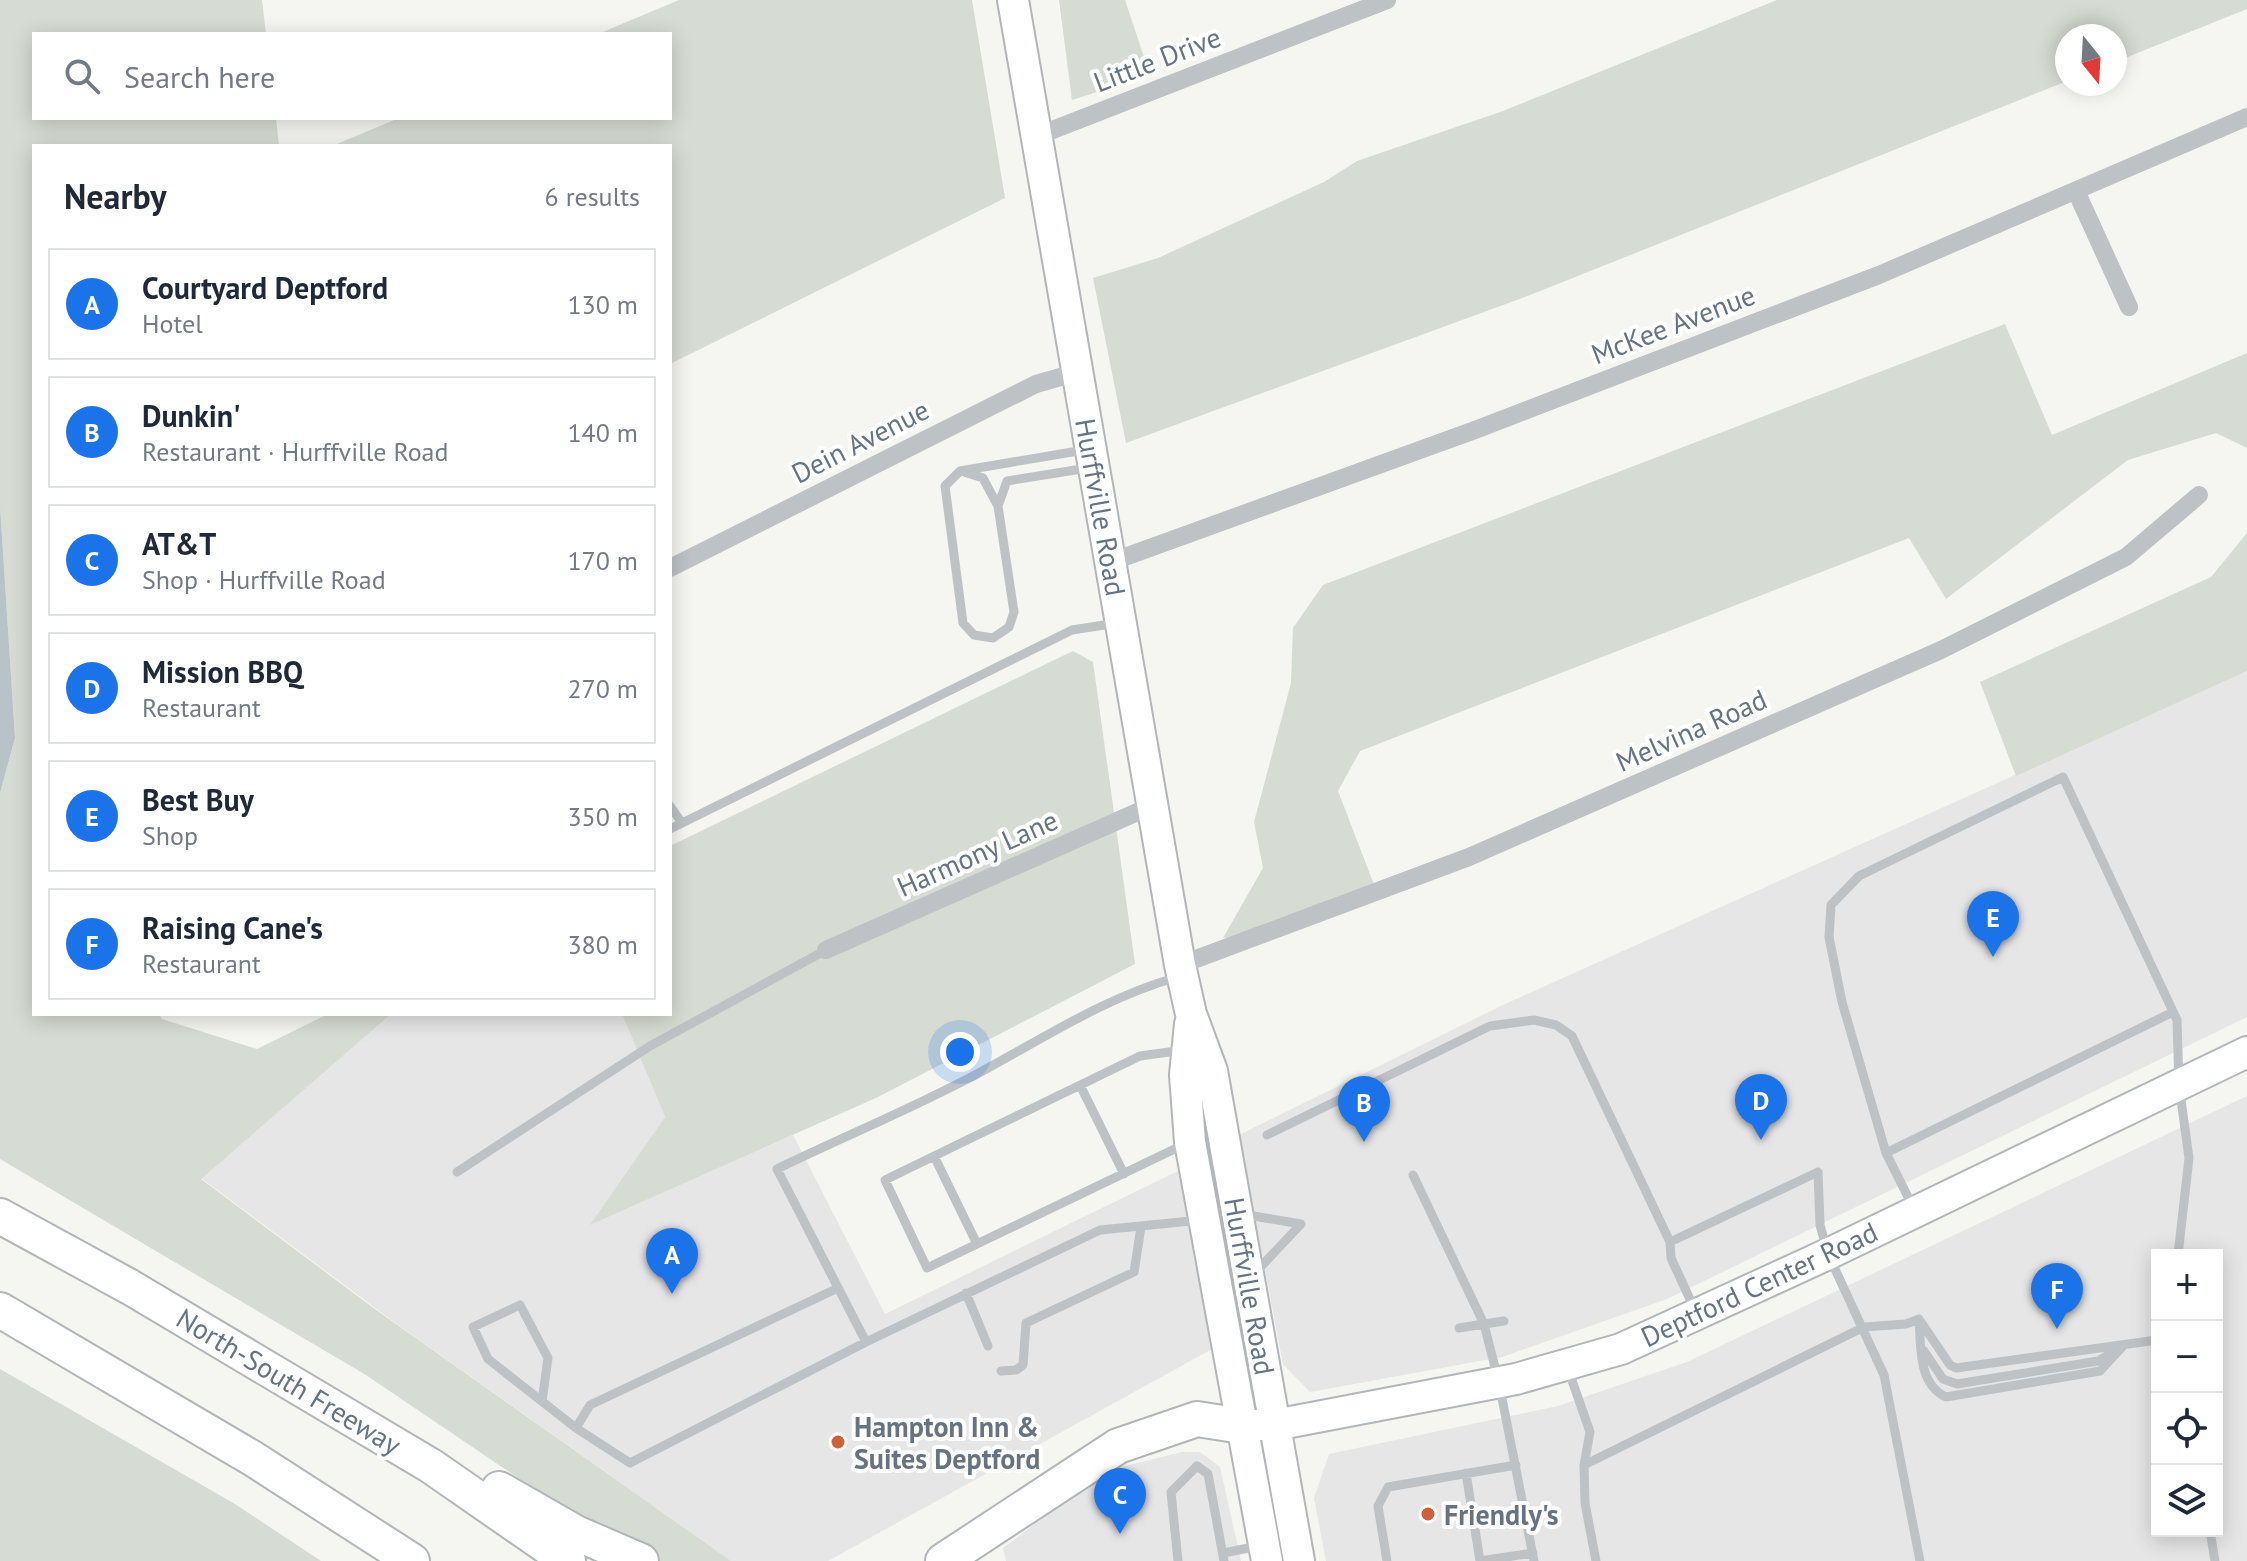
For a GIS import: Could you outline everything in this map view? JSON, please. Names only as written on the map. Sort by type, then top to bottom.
[{"type":"highway","name":"North-South Freeway","points":[[0,1216],[130,1287],[431,1466],[568,1561]]},
{"type":"highway","points":[[0,1310],[252,1458],[412,1561]]},
{"type":"highway","points":[[943,1561],[1118,1446],[1197,1419],[1258,1425]]},
{"type":"highway","points":[[431,1466],[499,1489],[576,1533],[641,1561]]},
{"type":"main road","name":"Hurffville Road","points":[[1013,0],[1181,970],[1191,1014],[1212,1071],[1249,1279],[1266,1553]]},
{"type":"main road","name":"Hurffville Road","points":[[1191,1014],[1185,1075],[1190,1142],[1205,1220],[1258,1425],[1299,1561]]},
{"type":"main road","name":"Deptford Center Road","points":[[1258,1425],[1499,1383],[1621,1349],[1828,1254],[2247,1052]]},
{"type":"street","name":"Little Drive","points":[[1037,136],[1387,0]]},
{"type":"street","name":"McKee Avenue","points":[[1111,562],[1475,430],[1749,325],[2247,117]]},
{"type":"street","points":[[2076,191],[2129,307]]},
{"type":"street","name":"Dein Avenue","points":[[672,567],[1036,384],[1078,372]]},
{"type":"street","name":"Melvina Road","points":[[1181,970],[1469,857],[1941,650],[2126,557],[2199,495]]},
{"type":"street","name":"Harmony Lane","points":[[826,950],[1151,806]]},
{"type":"lane","points":[[960,471],[983,478],[998,506],[1014,612],[1009,627],[993,638],[974,635],[963,623],[945,505],[945,486],[960,471],[1093,458]]},
{"type":"lane","points":[[998,506],[1007,481],[1093,458]]},
{"type":"lane","points":[[672,828],[1072,630],[1120,622]]},
{"type":"lane","points":[[1914,1210],[1886,1153],[1842,1002],[1829,937],[1831,905],[1859,876],[2063,777],[2177,1020],[2179,1085],[2189,1158],[2179,1249]]},
{"type":"lane","points":[[672,809],[682,823]]},
{"type":"lane","points":[[457,1172],[650,1046],[826,950]]},
{"type":"lane","points":[[866,1342],[777,1169],[977,1074],[1014,1051],[1181,970]]},
{"type":"lane","points":[[1886,1153],[2173,1012]]},
{"type":"lane","points":[[1267,1135],[1490,1026],[1534,1020],[1556,1025],[1572,1036],[1670,1242],[1671,1258],[1698,1315]]},
{"type":"lane","points":[[1188,1050],[1140,1056],[885,1180],[927,1268],[1190,1142]]},
{"type":"lane","points":[[1080,1085],[1124,1174]]},
{"type":"lane","points":[[934,1156],[977,1244]]},
{"type":"lane","points":[[1670,1242],[1818,1172],[1820,1225],[1828,1254],[1884,1375],[1920,1561]]},
{"type":"lane","points":[[1413,1175],[1484,1324],[1499,1383],[1533,1557],[1480,1561],[1466,1473]]},
{"type":"lane","points":[[1237,1213],[1301,1224],[1249,1279]]},
{"type":"lane","points":[[542,1401],[548,1358],[520,1305],[473,1327],[488,1359],[576,1428],[630,1463],[866,1342],[1100,1230],[1205,1220]]},
{"type":"lane","points":[[1001,1371],[1016,1370],[1023,1365],[1026,1323],[1134,1272],[1141,1227]]},
{"type":"lane","points":[[576,1428],[590,1405],[838,1288]]},
{"type":"lane","points":[[966,1293],[988,1346]]},
{"type":"lane","points":[[1584,1465],[1864,1327],[1906,1324],[1919,1319]]},
{"type":"lane","points":[[1919,1319],[1950,1365],[1956,1368],[2151,1341]]},
{"type":"lane","points":[[1919,1319],[1924,1373],[1935,1392],[1946,1397],[2100,1371],[2124,1345]]},
{"type":"lane","points":[[1459,1328],[1504,1321]]},
{"type":"lane","points":[[1922,1348],[1943,1379],[1957,1384],[2098,1361],[2124,1345]]},
{"type":"lane","points":[[1567,1365],[1590,1432],[1584,1465],[1585,1503],[1596,1561]]},
{"type":"lane","points":[[1387,1561],[1378,1506],[1388,1487],[1516,1465]]},
{"type":"lane","points":[[1178,1561],[1171,1492],[1193,1467],[1203,1469],[1208,1474],[1223,1557],[1266,1553]]},
{"type":"lane","points":[[2211,1537],[2215,1561]]},
{"type":"shaded area","points":[[0,0],[262,0],[266,32],[32,32],[32,120],[276,120],[279,144],[32,144],[32,1016],[160,1016],[257,1049],[324,1016],[389,1016],[201,1179],[372,1307],[731,1561],[641,1561],[366,1375],[0,1159],[0,793],[15,738],[0,505]]},
{"type":"shaded area","points":[[679,0],[972,0],[1005,198],[672,363],[672,144],[337,144],[394,120],[672,120],[672,32],[603,32]]},
{"type":"shaded area","points":[[1059,0],[1125,0],[1150,75],[1072,100]]},
{"type":"shaded area","points":[[1777,0],[2247,0],[2247,9],[2127,57],[2127,24],[2055,24],[2055,86],[1525,297],[1126,443],[1093,278],[1158,258],[1324,182],[1357,161],[1503,111]]},
{"type":"shaded area","points":[[2005,324],[2052,435],[2247,353],[2247,448],[2216,433],[2128,460],[1946,599],[1909,538],[1360,751],[1338,791],[1378,895],[1273,935],[1223,938],[1263,868],[1254,822],[1291,683],[1293,628],[1323,585]]},
{"type":"shaded area","points":[[0,505],[15,738],[0,793]]},
{"type":"shaded area","points":[[2247,533],[2247,671],[2016,776],[1980,682],[2211,577]]},
{"type":"shaded area","points":[[1073,651],[1093,662],[1135,964],[878,1097],[590,1225],[665,1117],[623,1016],[672,1016],[672,845]]},
{"type":"shaded area","points":[[2247,671],[2247,1017],[1667,1299],[1502,1357],[1310,1392],[1283,1364],[1239,1135],[1505,1004]]},
{"type":"shaded area","points":[[389,1016],[623,1016],[665,1117],[592,1224],[793,1135],[885,1314],[1180,1170],[1212,1349],[828,1561],[731,1561],[394,1322],[201,1178]]},
{"type":"shaded area","points":[[2247,1096],[2247,1561],[1326,1561],[1314,1498],[1329,1454],[1558,1406],[1687,1362]]},
{"type":"shaded area","points":[[0,1369],[235,1504],[321,1561],[0,1561]]},
{"type":"shaded area","points":[[1182,1452],[1200,1452],[1220,1467],[1241,1561],[1006,1561],[1003,1548],[1105,1471]]},
{"type":"place","name":"Best Buy","points":[[1993,957]]},
{"type":"place","name":"Mission BBQ","points":[[1761,1140]]},
{"type":"place","name":"Dunkin'","points":[[1364,1142]]},
{"type":"place","name":"Courtyard Deptford","points":[[672,1294]]},
{"type":"place","name":"Raising Cane's","points":[[2057,1329]]},
{"type":"place","name":"Hampton Inn & Suites Deptford","points":[[838,1442]]},
{"type":"place","name":"Friendly's","points":[[1428,1514]]},
{"type":"place","name":"AT&T","points":[[1120,1534]]}]
